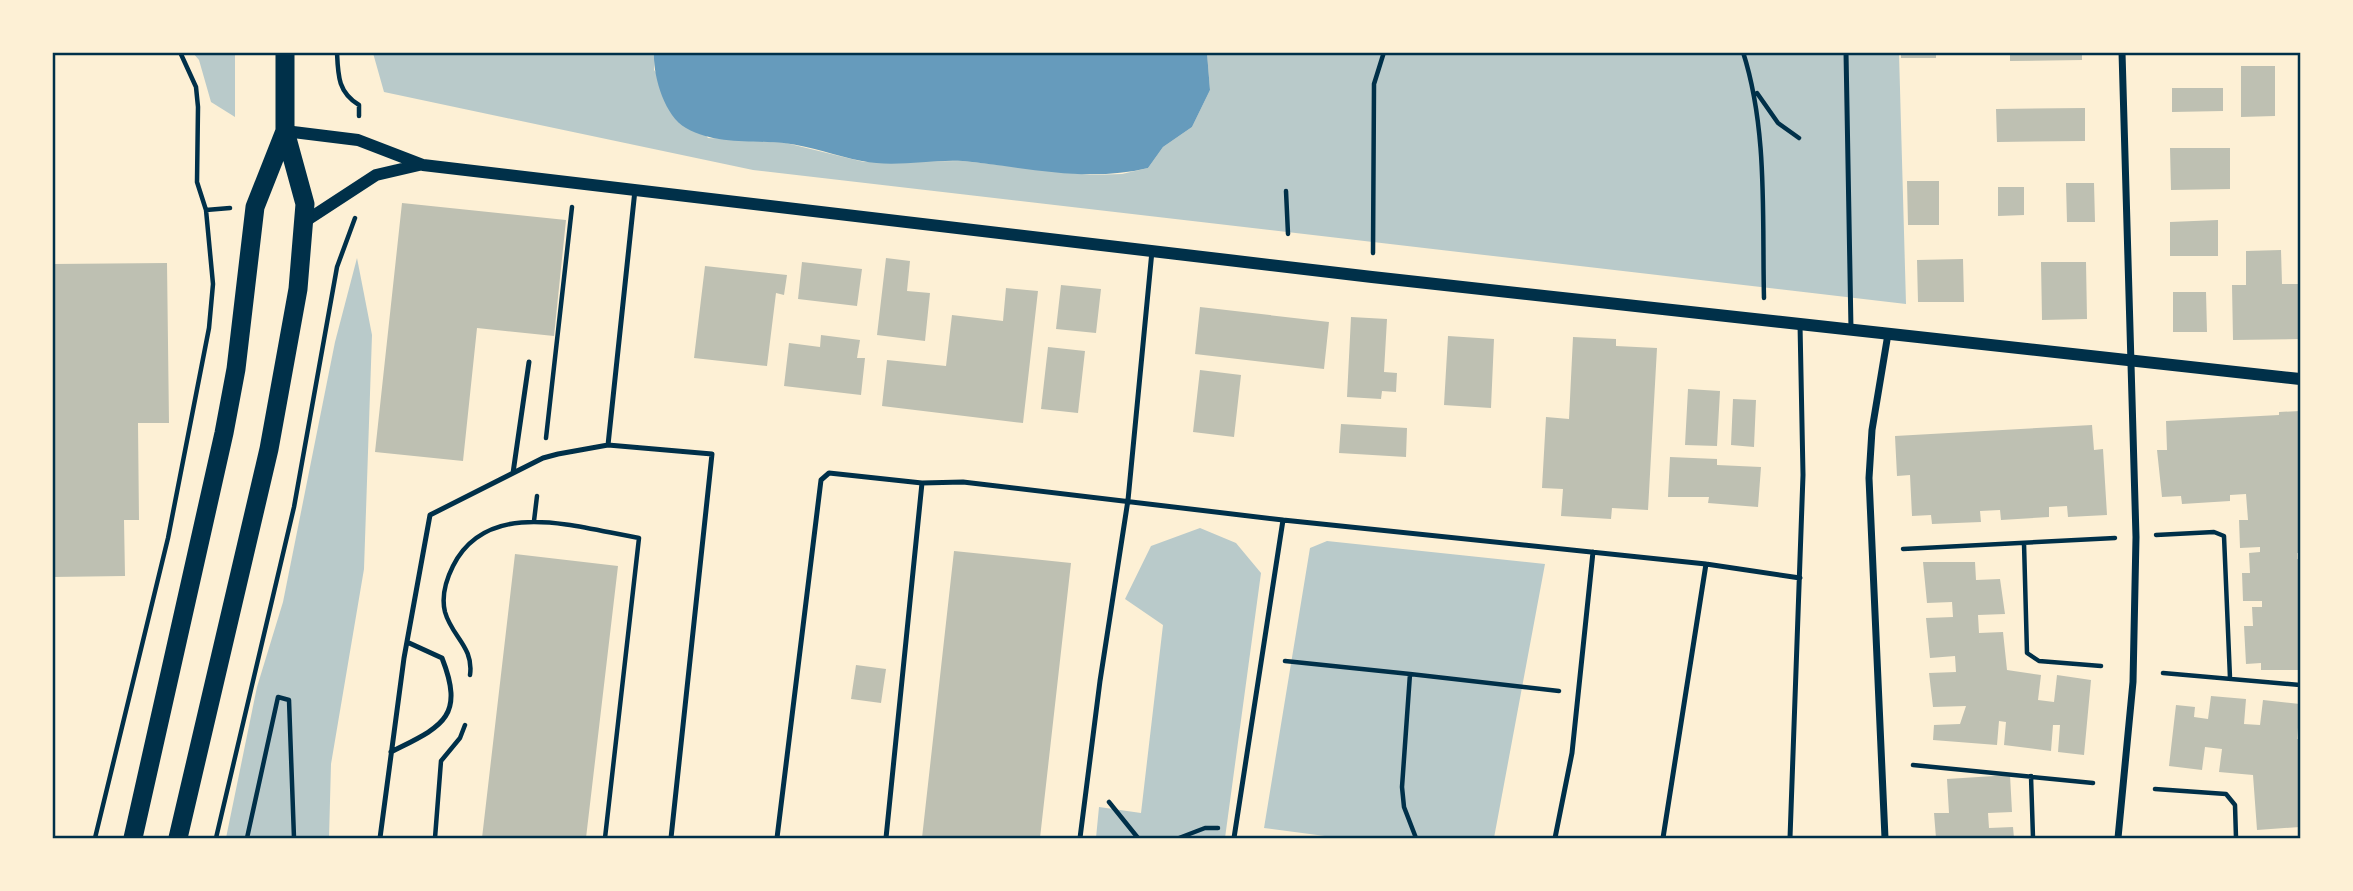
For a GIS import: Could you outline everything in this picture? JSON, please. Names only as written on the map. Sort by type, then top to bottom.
[{"type":"highway","points":[[178,838],[281,389],[298,289],[305,204],[285,131],[285,52]]},
{"type":"highway","points":[[132,838],[222,445],[236,369],[255,207],[285,131]]},
{"type":"street","points":[[2118,838],[2133,682],[2135,589],[2122,52]]},
{"type":"street","points":[[285,131],[358,140],[423,165],[1372,277],[2301,379]]},
{"type":"street","points":[[304,222],[376,175],[423,165]]},
{"type":"street","points":[[1885,838],[1870,478],[1872,430],[1888,334]]},
{"type":"lane","points":[[1846,52],[1852,329]]},
{"type":"lane","points":[[608,445],[635,190]]},
{"type":"lane","points":[[1080,838],[1100,681],[1128,500],[1152,251]]},
{"type":"lane","points":[[1790,838],[1803,475],[1800,324]]},
{"type":"lane","points":[[513,473],[529,362]]},
{"type":"lane","points":[[380,838],[407,642],[430,515],[543,458],[608,445],[712,454],[671,838]]},
{"type":"lane","points":[[777,838],[823,476],[829,473],[922,483],[964,482],[1283,520],[1706,564],[1800,578]]},
{"type":"lane","points":[[886,838],[922,483]]},
{"type":"lane","points":[[1234,838],[1283,520]]},
{"type":"lane","points":[[1555,838],[1572,753],[1593,552]]},
{"type":"lane","points":[[1663,838],[1706,564]]},
{"type":"lane","points":[[391,752],[433,731],[448,717],[452,682],[442,658],[407,642]]},
{"type":"path","points":[[95,838],[168,538],[202,374],[213,284],[206,210],[197,182],[196,87],[180,52]]},
{"type":"path","points":[[337,52],[338,76],[345,96],[359,105]]},
{"type":"path","points":[[1372,277],[1374,84],[1384,52]]},
{"type":"path","points":[[1743,52],[1755,90],[1763,202],[1763,289]]},
{"type":"path","points":[[1755,90],[1778,123],[1799,138]]},
{"type":"path","points":[[1286,191],[1287,234]]},
{"type":"path","points":[[545,442],[572,202]]},
{"type":"path","points":[[216,838],[294,506],[337,267],[358,214]]},
{"type":"path","points":[[534,521],[537,496]]},
{"type":"path","points":[[470,678],[472,662],[467,648],[445,612],[444,583],[457,559],[473,539],[506,523],[534,521],[640,540],[605,838]]},
{"type":"path","points":[[2155,535],[2214,532],[2224,536],[2230,678]]},
{"type":"path","points":[[1903,549],[2116,538]]},
{"type":"path","points":[[2024,543],[2026,648],[2030,657],[2101,666]]},
{"type":"path","points":[[1285,661],[1578,693]]},
{"type":"path","points":[[2164,673],[2301,685]]},
{"type":"path","points":[[1410,674],[1402,787],[1404,807],[1416,838]]},
{"type":"path","points":[[247,838],[278,697],[289,700],[294,838]]},
{"type":"path","points":[[435,838],[441,761],[460,738],[466,717]]},
{"type":"path","points":[[1913,765],[2093,783]]},
{"type":"path","points":[[2031,776],[2033,838]]},
{"type":"path","points":[[2155,789],[2226,794],[2235,805],[2236,838]]},
{"type":"path","points":[[1109,802],[1138,838]]},
{"type":"path","points":[[1179,838],[1205,828],[1219,828]]},
{"type":"shaded area","points":[[193,53],[235,53],[235,117],[211,102],[199,60]]},
{"type":"shaded area","points":[[373,53],[654,53],[654,70],[708,138],[786,143],[864,162],[963,161],[1090,175],[1122,174],[1148,168],[1163,147],[1192,127],[1210,90],[1207,53],[1899,53],[1906,304],[753,170],[384,92]]},
{"type":"shaded area","points":[[357,258],[372,335],[364,569],[331,764],[329,838],[226,838],[257,687],[283,602],[335,342]]},
{"type":"shaded area","points":[[1200,528],[1236,543],[1261,573],[1225,838],[1096,838],[1099,807],[1141,813],[1163,625],[1125,599],[1151,546]]},
{"type":"shaded area","points":[[1327,541],[1545,564],[1494,838],[1340,838],[1264,828],[1310,548]]},
{"type":"water","points":[[654,53],[1207,53],[1210,90],[1192,127],[1163,147],[1148,168],[1079,174],[963,161],[874,163],[794,144],[709,137],[686,128],[672,114],[661,94],[655,72]]},
{"type":"building","points":[[1901,52],[1936,52],[1936,58],[1901,58]]},
{"type":"building","points":[[2010,52],[2082,52],[2082,60],[2010,61]]},
{"type":"building","points":[[2241,66],[2275,66],[2275,116],[2241,117]]},
{"type":"building","points":[[2172,88],[2223,88],[2223,111],[2172,112]]},
{"type":"building","points":[[2085,108],[2085,141],[1997,142],[1996,109]]},
{"type":"building","points":[[2170,148],[2230,148],[2230,189],[2171,190]]},
{"type":"building","points":[[1907,181],[1939,181],[1939,225],[1908,225]]},
{"type":"building","points":[[2066,183],[2094,183],[2095,222],[2067,222]]},
{"type":"building","points":[[1998,187],[2024,187],[2024,215],[1998,216]]},
{"type":"building","points":[[402,203],[566,220],[554,336],[477,328],[463,461],[375,452]]},
{"type":"building","points":[[2218,220],[2218,256],[2170,256],[2170,222]]},
{"type":"building","points":[[2281,250],[2282,284],[2300,284],[2300,339],[2233,340],[2232,285],[2246,285],[2246,251]]},
{"type":"building","points":[[886,258],[910,261],[907,291],[930,293],[925,341],[877,335]]},
{"type":"building","points":[[1963,259],[1964,302],[1918,302],[1917,260]]},
{"type":"building","points":[[802,262],[862,269],[857,306],[798,299]]},
{"type":"building","points":[[2041,262],[2086,262],[2087,319],[2042,320]]},
{"type":"building","points":[[167,263],[169,423],[138,423],[139,520],[124,520],[125,576],[52,577],[52,264]]},
{"type":"building","points":[[705,266],[787,275],[784,295],[776,293],[767,366],[694,358]]},
{"type":"building","points":[[1061,285],[1101,289],[1096,333],[1056,329]]},
{"type":"building","points":[[1006,288],[1038,291],[1023,423],[882,406],[887,360],[946,366],[952,315],[1003,321]]},
{"type":"building","points":[[2173,292],[2206,292],[2207,332],[2173,332]]},
{"type":"building","points":[[1200,307],[1329,322],[1324,369],[1195,354]]},
{"type":"building","points":[[1351,317],[1387,319],[1384,372],[1397,373],[1396,392],[1382,391],[1381,399],[1347,397]]},
{"type":"building","points":[[821,335],[860,340],[857,358],[865,358],[861,395],[784,386],[789,343],[820,347]]},
{"type":"building","points":[[1448,336],[1494,339],[1491,408],[1444,405]]},
{"type":"building","points":[[1573,337],[1616,339],[1616,346],[1657,348],[1648,510],[1612,508],[1611,519],[1561,516],[1563,489],[1542,488],[1546,417],[1569,419]]},
{"type":"building","points":[[1048,347],[1085,351],[1078,413],[1041,409]]},
{"type":"building","points":[[1200,370],[1241,375],[1234,437],[1193,432]]},
{"type":"building","points":[[1688,389],[1720,391],[1717,446],[1685,445]]},
{"type":"building","points":[[1733,399],[1756,400],[1754,447],[1731,445]]},
{"type":"building","points":[[2300,411],[2300,553],[2297,553],[2297,559],[2300,559],[2300,670],[2261,670],[2261,663],[2246,664],[2244,626],[2253,626],[2252,607],[2262,607],[2262,601],[2243,601],[2242,573],[2250,573],[2249,553],[2260,552],[2260,547],[2240,548],[2239,520],[2248,520],[2246,494],[2230,495],[2230,501],[2182,504],[2181,496],[2162,497],[2157,450],[2167,450],[2166,421],[2279,415],[2279,412]]},
{"type":"building","points":[[1341,424],[1407,428],[1406,457],[1339,453]]},
{"type":"building","points":[[2092,425],[2094,450],[2103,449],[2107,515],[2068,517],[2067,506],[2049,507],[2049,517],[2001,520],[2000,510],[1980,511],[1981,522],[1932,524],[1931,515],[1912,516],[1910,475],[1897,476],[1895,436]]},
{"type":"building","points":[[1670,457],[1717,459],[1717,465],[1761,467],[1758,507],[1708,503],[1709,497],[1668,497]]},
{"type":"building","points":[[954,551],[1071,563],[1040,838],[922,838]]},
{"type":"building","points":[[515,554],[618,566],[586,838],[482,838]]},
{"type":"building","points":[[1923,562],[1975,562],[1976,580],[2000,579],[2005,614],[1978,615],[1979,633],[2003,632],[2007,670],[2041,675],[2038,700],[2054,702],[2057,675],[2091,680],[2084,755],[2058,752],[2060,725],[2053,725],[2051,751],[2004,745],[2006,722],[1999,721],[1997,745],[1933,740],[1934,725],[1960,724],[1966,706],[1933,707],[1929,673],[1956,672],[1955,656],[1930,658],[1926,618],[1953,617],[1952,602],[1927,603]]},
{"type":"building","points":[[856,665],[886,669],[881,703],[851,699]]},
{"type":"building","points":[[2211,696],[2246,699],[2244,724],[2260,725],[2263,700],[2300,704],[2297,739],[2300,739],[2300,827],[2257,830],[2253,775],[2219,772],[2222,749],[2205,747],[2202,770],[2169,766],[2176,705],[2195,707],[2194,717],[2208,719]]},
{"type":"building","points":[[2010,775],[2012,812],[1988,813],[1989,828],[2013,827],[2014,838],[1936,838],[1934,813],[1949,813],[1947,779]]}]
